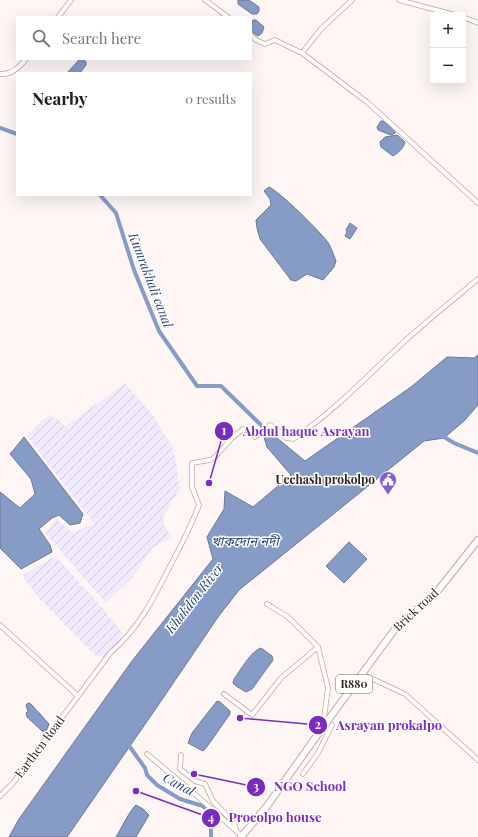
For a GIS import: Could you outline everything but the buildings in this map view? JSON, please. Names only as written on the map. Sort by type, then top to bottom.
[{"type":"main road","name":"Brick road","points":[[241,835],[268,806],[321,729],[395,629],[436,593],[478,540]]},
{"type":"street","points":[[59,16],[71,0]]},
{"type":"street","points":[[205,0],[227,16]]},
{"type":"street","points":[[302,53],[321,29],[352,0]]},
{"type":"street","points":[[398,0],[444,12]]},
{"type":"street","points":[[466,18],[478,23]]},
{"type":"street","points":[[252,36],[256,40],[265,44],[275,40],[302,53],[377,111],[478,203]]},
{"type":"street","points":[[0,74],[5,75],[12,72],[25,60]]},
{"type":"street","name":"Earthen Road","points":[[0,796],[13,783],[111,652],[121,644],[153,599],[190,527],[199,505],[192,487],[192,463],[215,458],[232,438],[244,429],[255,437],[270,425],[286,438],[294,439],[331,410],[373,373],[406,340],[478,279]]},
{"type":"street","points":[[267,604],[288,617],[318,647],[328,688],[321,729],[326,736]]},
{"type":"street","points":[[0,625],[78,696]]},
{"type":"street","points":[[224,694],[252,715],[281,678],[318,647]]},
{"type":"street","points":[[362,674],[405,694],[478,760]]},
{"type":"street","points":[[303,774],[318,753],[332,725]]},
{"type":"street","points":[[147,754],[241,835]]},
{"type":"street","points":[[181,755],[180,769],[195,780],[205,784],[213,801],[234,823],[241,835]]},
{"type":"shaded area","points":[[125,383],[152,414],[173,448],[180,488],[163,517],[164,525],[172,537],[152,548],[133,577],[106,603],[46,534],[56,519],[74,533],[87,526],[95,525],[27,436],[42,420],[49,416],[58,419],[65,426]]},
{"type":"shaded area","points":[[51,558],[58,559],[101,606],[122,633],[121,641],[104,657],[97,656],[90,650],[39,598],[24,579],[24,575]]},
{"type":"water","points":[[238,0],[249,0],[259,7],[259,11],[257,14],[252,14],[238,4]]},
{"type":"water","points":[[256,20],[264,27],[262,33],[258,36],[252,32],[252,22]]},
{"type":"water","points":[[79,60],[86,62],[86,65],[81,72],[68,72]]},
{"type":"water","points":[[381,121],[395,130],[395,133],[391,135],[378,130],[377,127]]},
{"type":"water","points":[[397,135],[405,142],[400,150],[393,156],[381,147],[380,142],[385,137]]},
{"type":"water","points":[[269,187],[282,196],[300,213],[329,244],[336,261],[334,267],[323,280],[307,274],[296,281],[291,280],[260,239],[256,220],[271,205],[270,199],[264,191]]},
{"type":"water","points":[[350,223],[357,228],[350,239],[345,236],[347,232],[346,230]]},
{"type":"water","name":"খাকদোন নদী","points":[[478,355],[478,405],[464,421],[444,438],[424,441],[239,590],[218,617],[67,837],[9,837],[19,819],[132,661],[213,559],[207,537],[224,509],[225,491],[253,507],[291,475],[267,447],[260,424],[305,461],[411,387],[447,357],[474,358]]},
{"type":"water","points":[[24,437],[83,514],[80,523],[70,525],[59,515],[52,518],[39,529],[50,545],[52,552],[21,569],[0,548],[0,492],[20,508],[35,494],[31,479],[10,454]]},
{"type":"water","points":[[349,542],[367,559],[344,583],[326,566]]},
{"type":"water","points":[[261,648],[272,656],[273,660],[252,689],[246,692],[233,683],[234,679],[253,653]]},
{"type":"water","points":[[217,701],[230,711],[230,714],[203,751],[188,743],[192,733]]},
{"type":"water","points":[[28,703],[31,704],[49,724],[45,732],[27,717],[26,713],[28,711],[26,705]]},
{"type":"water","points":[[136,805],[149,815],[136,837],[116,837],[128,815]]},
{"type":"waterway","name":"Kumrakhali canal","points":[[0,128],[16,134]]},
{"type":"waterway","name":"Kumrakhali canal","points":[[101,196],[116,213],[134,270],[159,331],[197,386],[221,386],[260,424]]},
{"type":"waterway","points":[[441,435],[454,443],[478,453]]},
{"type":"waterway","name":"Canal","points":[[130,747],[145,768],[147,775],[157,785],[180,799],[203,806],[211,814],[211,837]]},
{"type":"place","name":"Abdul haque Asrayan","points":[[209,483]]},
{"type":"place","name":"Ucchash prokolpo","points":[[388,495]]},
{"type":"place","name":"Asrayan prokalpo","points":[[240,718]]},
{"type":"place","name":"NGO School","points":[[194,774]]},
{"type":"place","name":"Procolpo house","points":[[136,791]]},
{"type":"water label","name":"Khakdon River","points":[[194,598]]}]
